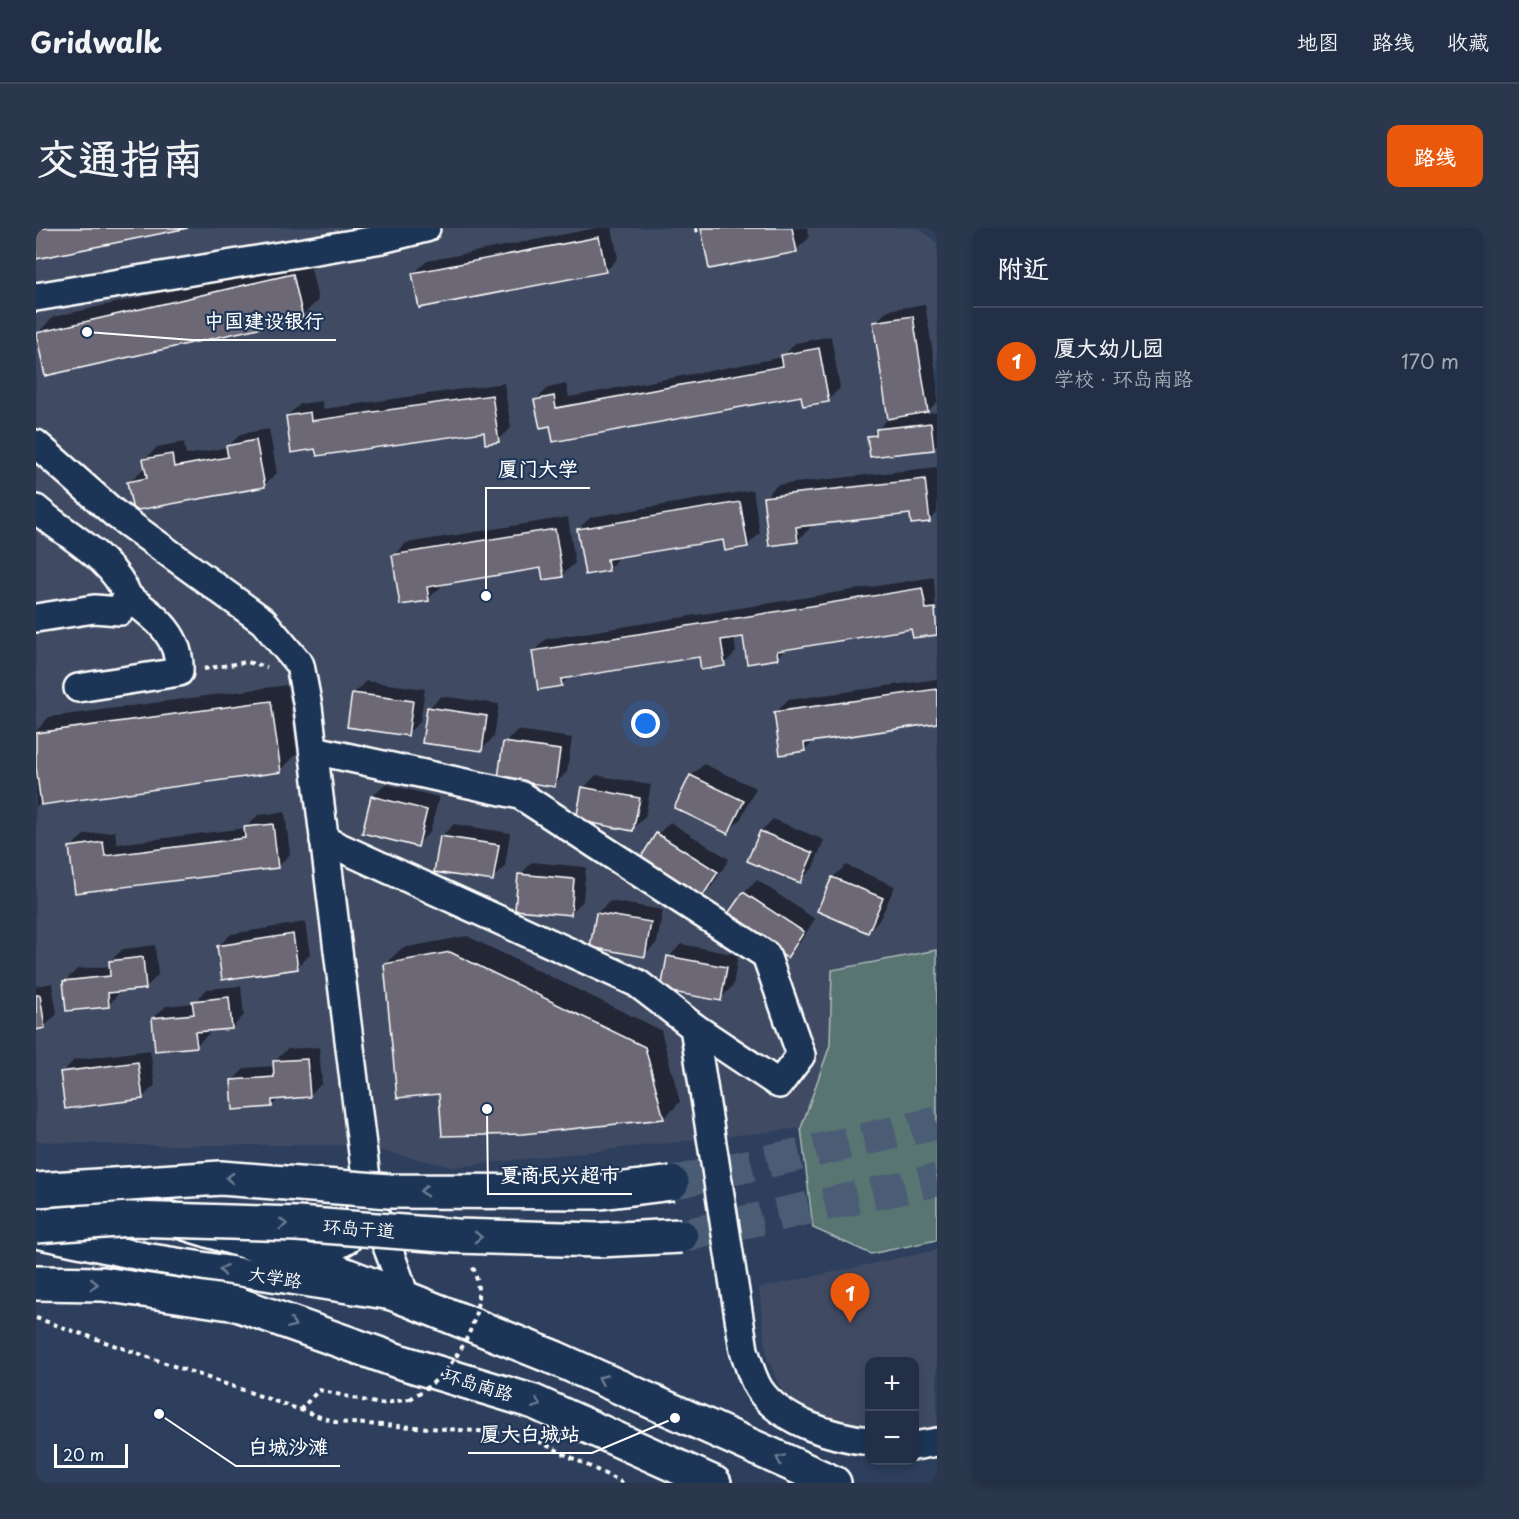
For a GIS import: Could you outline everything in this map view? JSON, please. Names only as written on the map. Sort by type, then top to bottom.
[{"type":"main road","points":[[36,1190],[221,1178],[412,1191],[601,1192],[672,1183]]},
{"type":"main road","points":[[36,1184],[182,1222],[312,1262],[555,1358],[834,1483]]},
{"type":"main road","name":"环岛干道","points":[[36,1226],[130,1219],[297,1224],[456,1236],[598,1240],[681,1236]]},
{"type":"main road","name":"环岛南路","points":[[36,1283],[103,1284],[237,1304],[398,1361],[534,1402],[714,1483]]},
{"type":"street","points":[[36,297],[380,233],[426,228]]},
{"type":"street","points":[[36,444],[114,513],[263,621],[300,665],[314,750],[368,1194],[393,1257],[405,1298]]},
{"type":"street","points":[[36,509],[104,562],[122,581],[128,597],[157,618],[175,641],[180,659],[179,672],[78,688]]},
{"type":"street","points":[[36,618],[94,609],[120,611],[128,597]]},
{"type":"street","points":[[314,750],[520,795],[766,955],[801,1055],[779,1084],[694,1027],[637,983],[324,840]]},
{"type":"street","points":[[694,1027],[744,1350],[759,1390],[792,1421],[854,1440],[865,1441]]},
{"type":"street","points":[[278,1279],[312,1262],[348,1239],[368,1194]]},
{"type":"street","name":"大学路","points":[[36,1234],[145,1257],[405,1298]]},
{"type":"street","name":"大学路","points":[[145,1257],[237,1304]]},
{"type":"street","points":[[919,1445],[937,1442]]},
{"type":"path","points":[[696,228],[697,234]]},
{"type":"path","points":[[179,672],[247,662],[266,666],[274,675]]},
{"type":"path","points":[[300,1410],[319,1390],[380,1404],[410,1399],[436,1381],[452,1362],[473,1324],[479,1300],[477,1275],[468,1256]]},
{"type":"path","points":[[36,1318],[335,1422],[524,1434],[623,1483]]},
{"type":"shaded area","points":[[36,228],[919,228],[937,243],[937,950],[833,970],[830,1045],[801,1128],[453,1167],[355,1145],[119,1145],[36,1141]]},
{"type":"shaded area","points":[[937,1250],[937,1428],[919,1432],[919,1357],[865,1357],[865,1428],[837,1425],[787,1400],[767,1358],[759,1288]]},
{"type":"green space","points":[[937,950],[937,1240],[871,1254],[813,1228],[801,1128],[830,1045],[832,970]]},
{"type":"building","points":[[36,228],[188,228],[36,259]]},
{"type":"building","points":[[701,228],[792,228],[797,252],[709,269]]},
{"type":"building","points":[[599,237],[606,272],[419,308],[412,273]]},
{"type":"building","points":[[293,274],[303,318],[45,376],[36,333]]},
{"type":"building","points":[[913,316],[928,412],[888,419],[873,322]]},
{"type":"building","points":[[819,348],[829,402],[803,406],[801,396],[553,442],[550,426],[540,428],[534,400],[554,396],[556,408],[783,366],[781,355]]},
{"type":"building","points":[[492,395],[499,442],[485,444],[484,432],[317,456],[315,449],[291,453],[286,416],[310,412],[311,421]]},
{"type":"building","points":[[931,423],[934,450],[870,457],[867,436],[876,435],[876,429]]},
{"type":"building","points":[[256,440],[265,487],[133,511],[127,482],[147,478],[143,459],[172,454],[174,467],[228,457],[226,446]]},
{"type":"building","points":[[925,479],[930,522],[911,524],[910,514],[796,527],[798,542],[769,546],[763,497]]},
{"type":"building","points":[[740,502],[748,547],[725,551],[723,540],[607,559],[609,571],[585,575],[577,529]]},
{"type":"building","points":[[555,529],[563,577],[543,580],[541,568],[427,587],[429,601],[400,605],[392,555]]},
{"type":"building","points":[[922,588],[926,609],[935,608],[937,635],[913,638],[911,629],[777,651],[778,659],[747,664],[743,637],[721,640],[725,666],[701,670],[699,657],[561,679],[562,686],[538,690],[532,651]]},
{"type":"building","points":[[937,689],[937,723],[804,743],[805,751],[780,755],[774,712]]},
{"type":"building","points":[[352,693],[413,701],[408,736],[347,727]]},
{"type":"building","points":[[271,701],[281,772],[41,805],[36,766],[36,733]]},
{"type":"building","points":[[427,707],[487,716],[482,751],[422,743]]},
{"type":"building","points":[[503,742],[560,750],[555,787],[498,778]]},
{"type":"building","points":[[690,775],[744,801],[728,834],[674,808]]},
{"type":"building","points":[[582,787],[640,798],[633,831],[576,820]]},
{"type":"building","points":[[371,796],[427,810],[418,847],[362,833]]},
{"type":"building","points":[[273,824],[278,868],[75,893],[69,847],[103,842],[105,856],[245,838],[244,827]]},
{"type":"building","points":[[760,831],[813,853],[800,883],[747,861]]},
{"type":"building","points":[[656,833],[718,872],[700,900],[638,862]]},
{"type":"building","points":[[440,836],[499,845],[493,881],[434,872]]},
{"type":"building","points":[[518,874],[574,879],[571,915],[515,910]]},
{"type":"building","points":[[832,877],[883,898],[868,933],[817,911]]},
{"type":"building","points":[[743,892],[804,932],[787,958],[725,918]]},
{"type":"building","points":[[596,913],[651,922],[645,957],[590,947]]},
{"type":"building","points":[[293,934],[298,969],[222,980],[217,946]]},
{"type":"building","points":[[450,952],[645,1047],[664,1119],[523,1134],[442,1136],[439,1094],[397,1098],[384,964]]},
{"type":"building","points":[[667,956],[727,967],[721,1001],[661,990]]},
{"type":"building","points":[[143,957],[146,989],[108,993],[109,1007],[66,1011],[63,981],[110,976],[109,961]]},
{"type":"building","points":[[36,995],[40,995],[45,1028],[36,1030]]},
{"type":"building","points":[[229,997],[232,1029],[195,1032],[197,1047],[155,1051],[152,1018],[194,1014],[192,1001]]},
{"type":"building","points":[[307,1059],[310,1097],[272,1100],[272,1107],[233,1110],[231,1080],[274,1077],[273,1061]]},
{"type":"building","points":[[138,1062],[143,1099],[65,1109],[60,1072]]},
{"type":"tunnel","points":[[672,1183],[937,1123]]},
{"type":"tunnel","points":[[681,1236],[937,1180]]},
{"type":"place","name":"中国建设银行","points":[[87,332]]},
{"type":"place","name":"厦门大学","points":[[486,596]]},
{"type":"place","name":"夏商民兴超市","points":[[487,1109]]},
{"type":"place","name":"厦大幼儿园","points":[[850,1323]]},
{"type":"place","name":"白城沙滩","points":[[159,1414]]},
{"type":"place","name":"厦大白城站","points":[[675,1418]]}]
